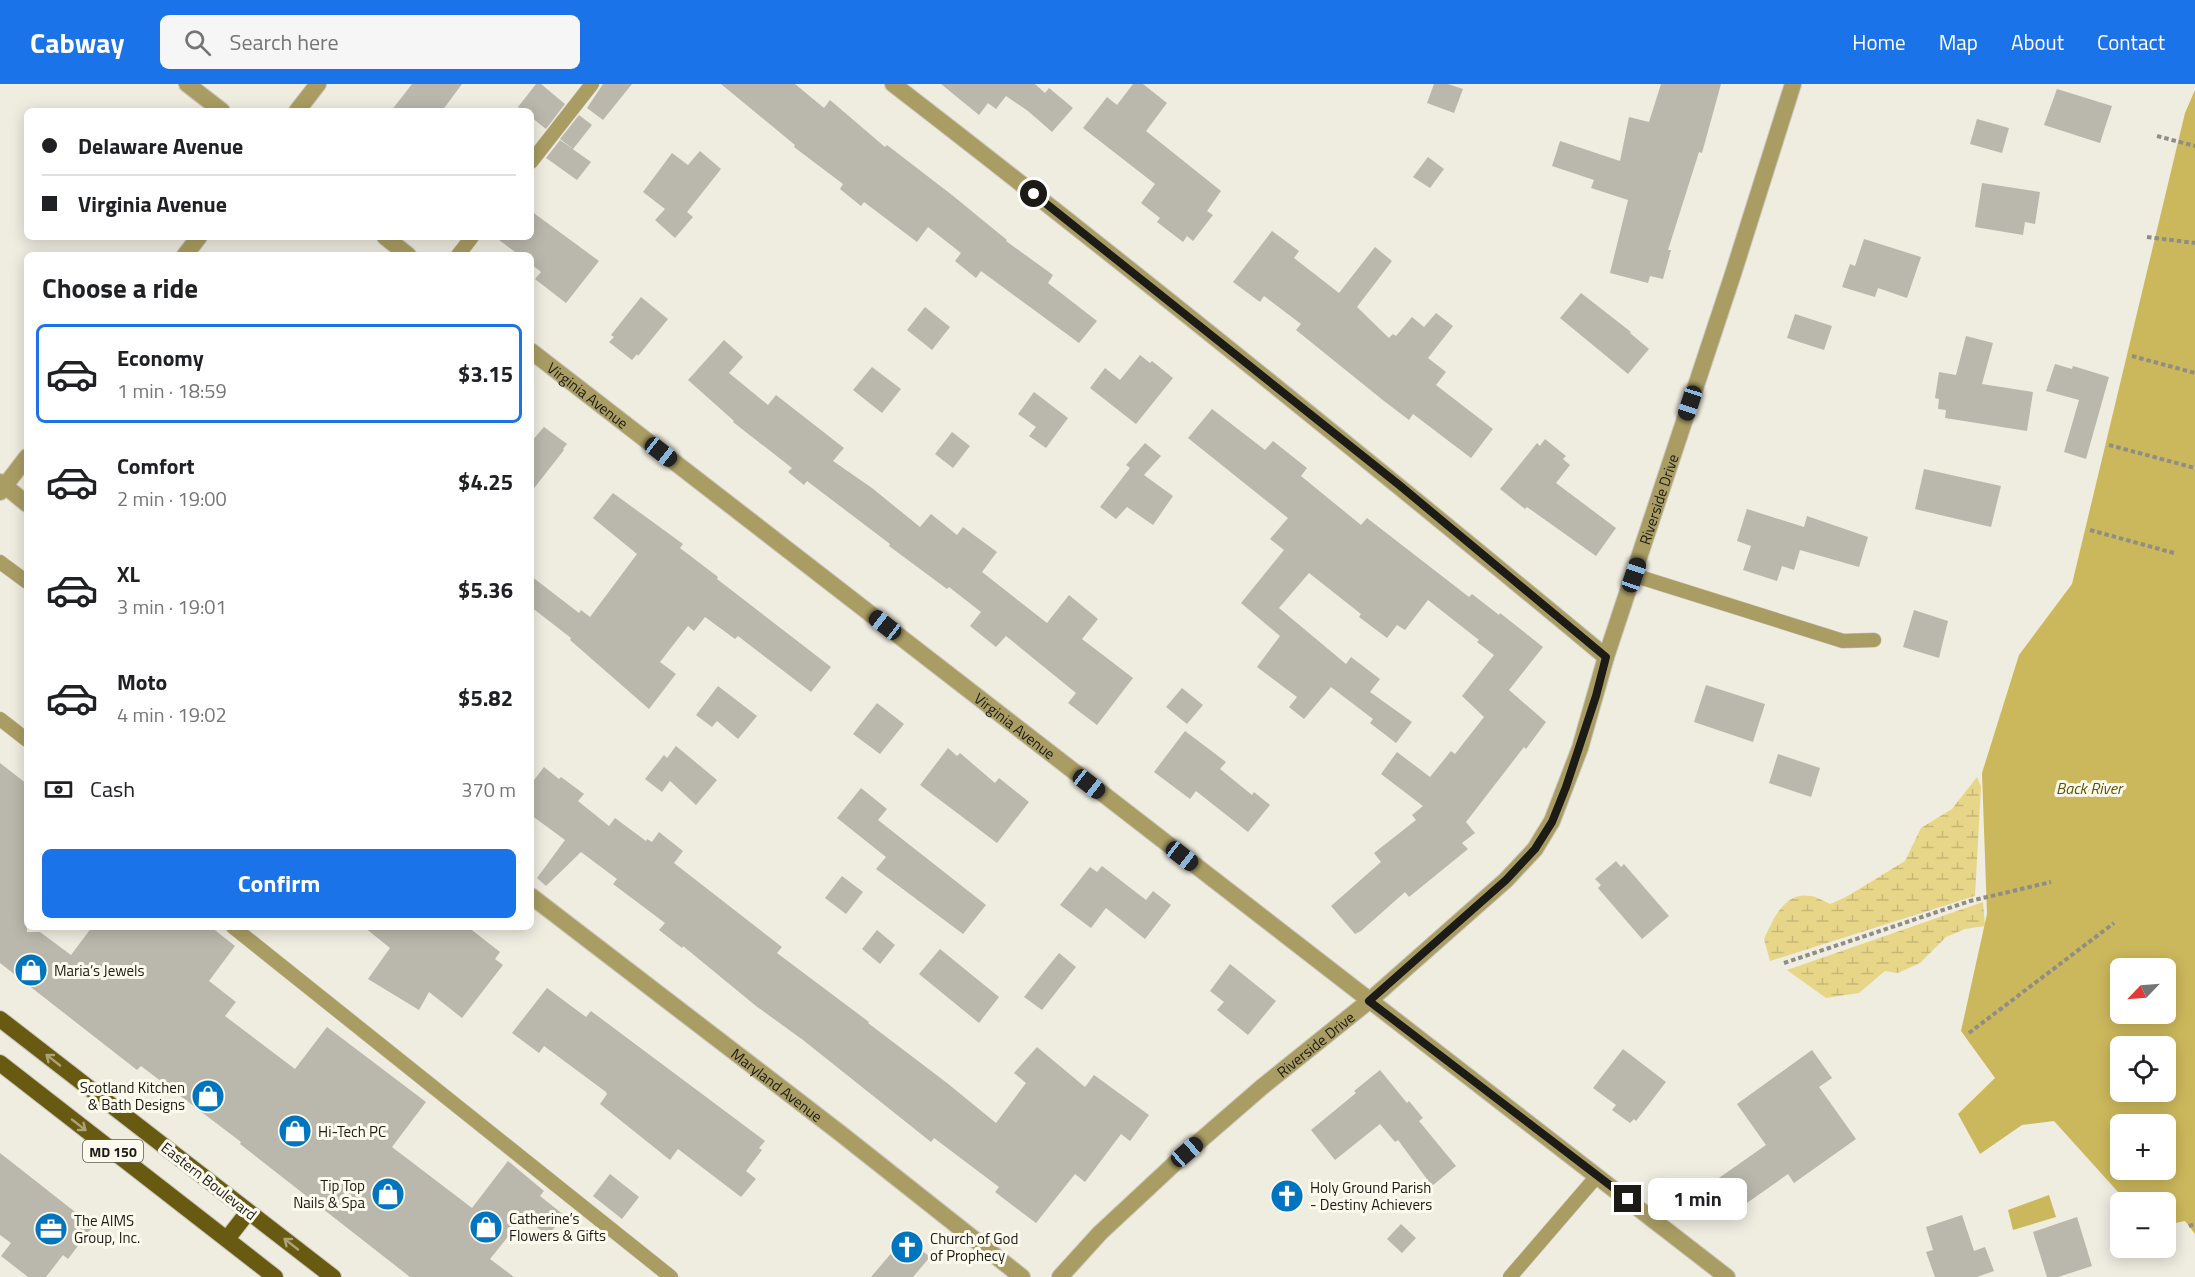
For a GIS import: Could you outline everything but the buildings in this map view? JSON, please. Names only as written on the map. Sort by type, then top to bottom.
[{"type":"main road","name":"Eastern Boulevard","points":[[0,1019],[333,1277]]},
{"type":"main road","name":"MD 150","points":[[0,1063],[275,1277]]},
{"type":"main road","points":[[227,1239],[248,1212]]},
{"type":"street","points":[[187,84],[218,108]]},
{"type":"street","points":[[299,108],[318,84]]},
{"type":"street","points":[[893,84],[1025,186],[1398,484],[1606,657]]},
{"type":"street","name":"Riverside Drive","points":[[1060,1277],[1100,1233],[1171,1166],[1262,1087],[1369,1001],[1506,880],[1535,849],[1552,822],[1596,696],[1606,657],[1793,84]]},
{"type":"street","points":[[187,252],[197,240]]},
{"type":"street","points":[[388,240],[404,252]]},
{"type":"street","name":"Virginia Avenue","points":[[534,353],[1727,1277]]},
{"type":"street","points":[[24,461],[2,487],[24,502]]},
{"type":"street","name":"Maryland Avenue","points":[[534,898],[840,1133],[1022,1277]]},
{"type":"lane","points":[[534,158],[592,84]]},
{"type":"lane","points":[[460,252],[470,240]]},
{"type":"lane","points":[[0,562],[24,580]]},
{"type":"lane","points":[[1634,575],[1843,641],[1874,640]]},
{"type":"lane","points":[[0,719],[24,738]]},
{"type":"lane","points":[[237,930],[671,1277]]},
{"type":"lane","points":[[1510,1277],[1597,1176]]},
{"type":"path","points":[[2157,136],[2195,146]]},
{"type":"path","points":[[2147,237],[2195,243]]},
{"type":"path","points":[[2132,356],[2195,373]]},
{"type":"path","points":[[2109,445],[2195,468]]},
{"type":"path","points":[[2090,530],[2174,553]]},
{"type":"path","points":[[1785,963],[1970,901],[2051,882]]},
{"type":"path","points":[[1969,1033],[2114,923]]},
{"type":"path","points":[[2189,1226],[2195,1224]]},
{"type":"green space","points":[[1977,777],[1981,787],[1975,896],[1770,961],[1764,939],[1776,916],[1787,902],[1802,896],[1813,897],[1830,904],[1846,897],[1905,861],[1921,828],[1952,809]]},
{"type":"green space","points":[[1983,902],[1985,926],[1965,929],[1946,937],[1920,963],[1898,973],[1885,971],[1859,993],[1826,998],[1787,970]]},
{"type":"water","name":"Back River","points":[[2195,90],[2195,1234],[2185,1221],[2176,1223],[2176,1192],[2118,1192],[2054,1121],[2022,1125],[1980,1154],[1958,1114],[1995,1078],[1961,1031],[1987,914],[1982,773],[2019,655],[2072,584],[2185,113]]},
{"type":"water","points":[[2049,1195],[2056,1217],[2013,1230],[2008,1210]]},
{"type":"place","name":"Maria’s Jewels","points":[[31,970]]},
{"type":"place","name":"Scotland Kitchen & Bath Designs","points":[[208,1096]]},
{"type":"place","name":"Hi-Tech PC","points":[[295,1131]]},
{"type":"place","name":"Tip Top Nails & Spa","points":[[388,1194]]},
{"type":"place","name":"Holy Ground Parish - Destiny Achievers","points":[[1287,1196]]},
{"type":"place","name":"Catherine’s Flowers & Gifts","points":[[486,1227]]},
{"type":"place","name":"The AIMS Group, Inc.","points":[[51,1229]]},
{"type":"place","name":"Church of God of Prophecy","points":[[907,1247]]},
{"type":"route","points":[[1034,194],[1398,484],[1606,657],[1596,696],[1566,787],[1552,822],[1535,849],[1506,880],[1369,1001],[1628,1199]]}]
